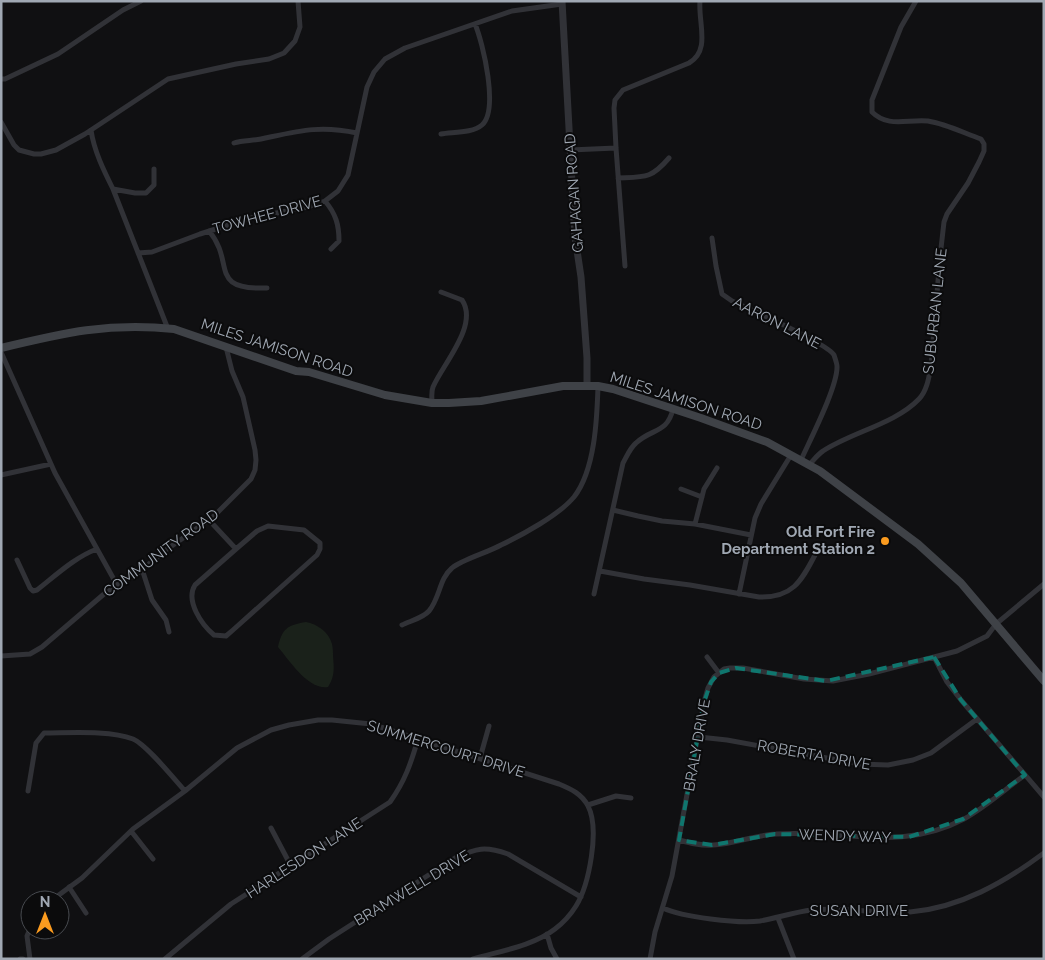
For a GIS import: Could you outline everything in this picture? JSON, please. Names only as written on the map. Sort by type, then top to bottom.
[{"type":"main road","name":"MILES JAMISON ROAD","points":[[1,348],[66,332],[93,328],[168,329],[296,370],[310,372],[354,387],[401,399],[432,403],[481,401],[563,386],[598,386],[613,389],[752,436],[810,464],[843,486],[918,544],[960,583],[1044,681]]},
{"type":"street","points":[[1,79],[5,79],[58,54],[123,10],[141,1]]},
{"type":"street","points":[[1,122],[14,145],[20,150],[41,154],[56,150],[91,130],[168,79],[236,64],[269,59],[284,53],[294,41],[300,27],[298,1]]},
{"type":"street","points":[[625,266],[614,103],[620,93],[689,63],[698,57],[702,43],[700,1]]},
{"type":"street","name":"SUBURBAN LANE","points":[[810,464],[822,452],[900,413],[922,395],[928,380],[930,366],[944,222],[947,214],[968,183],[984,151],[984,144],[981,139],[928,122],[886,121],[878,118],[872,112],[872,100],[901,27],[916,1]]},
{"type":"street","name":"TOWHEE DRIVE","points":[[138,253],[152,252],[251,218],[308,207],[325,201],[338,191],[348,175],[367,87],[374,72],[385,58],[405,48],[512,11],[562,3]]},
{"type":"street","name":"GAHAGAN ROAD","points":[[562,3],[575,237],[581,278],[588,358],[588,386]]},
{"type":"street","points":[[441,134],[476,128],[483,124],[488,116],[487,67],[475,24]]},
{"type":"street","points":[[234,143],[322,128],[357,133]]},
{"type":"street","points":[[91,130],[95,147],[168,329]]},
{"type":"street","points":[[570,150],[616,148]]},
{"type":"street","points":[[618,178],[648,176],[653,174],[669,158]]},
{"type":"street","points":[[113,190],[146,193],[154,185],[154,169]]},
{"type":"street","points":[[325,201],[332,209],[340,230],[340,241],[331,249]]},
{"type":"street","points":[[209,231],[217,242],[229,279],[238,287],[267,288]]},
{"type":"street","name":"AARON LANE","points":[[712,238],[722,294],[732,301],[820,343],[834,354],[837,367],[827,402],[801,460]]},
{"type":"street","points":[[432,403],[432,390],[464,332],[468,314],[468,310],[462,300],[441,292]]},
{"type":"street","name":"COMMUNITY ROAD","points":[[1,656],[25,655],[34,652],[117,585],[209,520],[248,482],[253,475],[256,460],[246,409],[226,347]]},
{"type":"street","points":[[1,352],[51,464],[117,585]]},
{"type":"street","points":[[402,625],[428,612],[446,575],[454,566],[520,536],[562,508],[574,497],[582,482],[590,456],[597,409],[598,386]]},
{"type":"street","points":[[594,594],[622,470],[628,452],[640,439],[666,426],[671,418],[673,409]]},
{"type":"street","points":[[739,594],[755,518],[792,455]]},
{"type":"street","points":[[1,474],[51,464]]},
{"type":"street","points":[[695,524],[705,486],[717,468]]},
{"type":"street","points":[[681,490],[702,497]]},
{"type":"street","points":[[613,510],[662,521],[695,524],[751,535]]},
{"type":"street","points":[[209,520],[236,549]]},
{"type":"street","points":[[268,526],[304,530],[320,543],[317,556],[233,630],[226,636],[214,635],[202,622],[193,602],[192,591],[236,549],[257,531],[268,526]]},
{"type":"street","points":[[17,560],[33,591],[97,549]]},
{"type":"street","points":[[600,571],[770,598],[786,593],[802,579],[815,555]]},
{"type":"street","points":[[142,569],[152,600],[166,620],[169,632]]},
{"type":"street","points":[[707,657],[719,672],[736,668],[804,679],[833,681],[869,674],[957,651],[980,640],[990,633],[996,624],[1044,584]]},
{"type":"street","points":[[934,657],[947,682],[1044,798]]},
{"type":"street","name":"BRALY DRIVE","points":[[650,959],[655,932],[672,876],[708,688],[719,672]]},
{"type":"street","name":"ROBERTA DRIVE","points":[[699,736],[860,764],[888,765],[913,760],[930,753],[977,719]]},
{"type":"street","name":"SUMMERCOURT DRIVE","points":[[66,890],[82,878],[131,831],[185,791],[237,748],[272,730],[318,720],[371,724],[480,758],[566,786],[579,795],[588,805]]},
{"type":"street","points":[[480,758],[489,726]]},
{"type":"street","points":[[28,791],[36,743],[44,733],[88,733],[134,740],[148,751],[185,791]]},
{"type":"street","name":"HARLESDON LANE","points":[[165,959],[231,904],[390,802],[401,786],[410,766],[418,739]]},
{"type":"street","name":"WENDY WAY","points":[[679,840],[694,844],[712,845],[776,834],[876,838],[909,837],[940,829],[963,819],[993,800],[1025,775]]},
{"type":"street","points":[[473,959],[518,946],[547,934],[565,920],[575,907],[585,886],[594,834],[593,820],[588,805],[616,796],[631,798]]},
{"type":"street","points":[[271,828],[291,866]]},
{"type":"street","points":[[131,831],[153,859]]},
{"type":"street","name":"BRAMWELL DRIVE","points":[[302,959],[328,939],[455,858],[476,849],[508,854],[580,897]]},
{"type":"street","name":"SUSAN DRIVE","points":[[663,908],[678,913],[733,921],[755,922],[813,910],[910,912],[942,906],[985,890],[1015,874],[1044,853]]},
{"type":"street","points":[[70,887],[86,913]]},
{"type":"street","points":[[778,918],[794,959]]},
{"type":"street","points":[[547,934],[550,948],[558,959]]},
{"type":"street","points":[[28,940],[30,959]]},
{"type":"highlighted area","points":[[934,657],[961,700],[1025,775],[963,819],[909,837],[775,834],[712,845],[679,840],[704,702],[711,682],[719,673],[736,668],[826,681]]},
{"type":"shaded area","points":[[306,622],[322,629],[332,644],[334,672],[328,687],[313,684],[294,667],[278,647],[281,636],[286,629],[290,626]]},
{"type":"place","name":"Old Fort Fire Department Station 2","points":[[885,541]]}]
